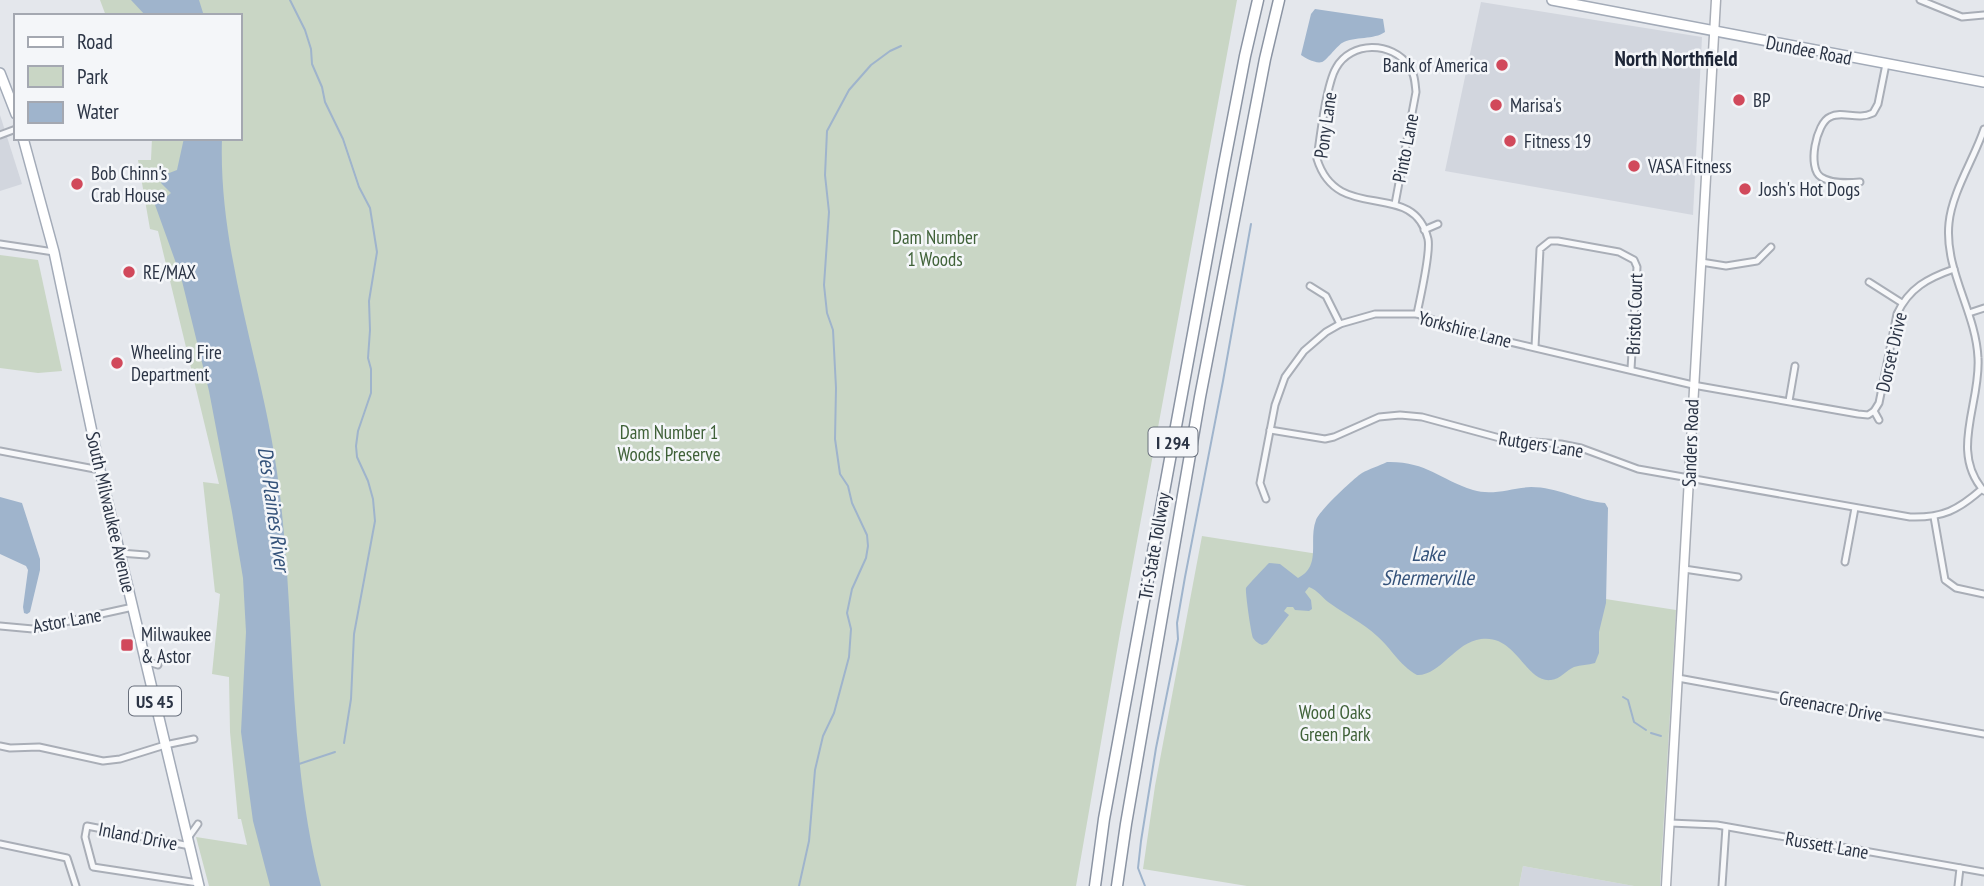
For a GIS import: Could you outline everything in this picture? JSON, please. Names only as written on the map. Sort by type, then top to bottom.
[{"type":"highway","name":"Tri-State Tollway","points":[[1095,886],[1104,819],[1220,184],[1258,0]]},
{"type":"highway","name":"Tri-State Tollway","points":[[1117,886],[1200,397],[1265,59],[1279,0]]},
{"type":"main road","name":"Dundee Road","points":[[1552,0],[1984,82]]},
{"type":"main road","name":"Sanders Road","points":[[1666,886],[1716,0]]},
{"type":"main road","points":[[0,73],[14,109]]},
{"type":"main road","name":"South Milwaukee Avenue","points":[[24,140],[54,253],[100,470],[199,885]]},
{"type":"street","points":[[1920,0],[1962,18],[1984,15]]},
{"type":"street","name":"Pony Lane","points":[[1416,92],[1410,67],[1400,56],[1387,50],[1372,47],[1359,49],[1339,62],[1334,71],[1317,159],[1330,185],[1345,195],[1395,204],[1415,215],[1424,230]]},
{"type":"street","points":[[1860,182],[1834,181],[1821,177],[1816,171],[1813,162],[1819,130],[1822,122],[1829,117],[1836,115],[1856,118],[1873,113],[1878,104],[1886,64]]},
{"type":"street","name":"Pinto Lane","points":[[1395,204],[1416,92]]},
{"type":"street","points":[[1983,490],[1972,474],[1967,455],[1979,359],[1948,238],[1950,214],[1984,129]]},
{"type":"street","points":[[1417,314],[1429,241],[1424,230],[1438,225]]},
{"type":"street","points":[[1535,347],[1539,256],[1544,244],[1539,237]]},
{"type":"street","name":"Bristol Court","points":[[1544,244],[1558,241],[1619,252],[1634,260],[1637,267],[1631,369]]},
{"type":"street","points":[[0,244],[54,253]]},
{"type":"street","points":[[1700,262],[1726,266],[1757,261],[1771,247]]},
{"type":"street","name":"Bristol Court","points":[[1634,260],[1640,254]]},
{"type":"street","name":"Dorset Drive","points":[[1879,420],[1874,411],[1879,403],[1897,314],[1902,303],[1918,285],[1954,269]]},
{"type":"street","points":[[1869,282],[1902,303]]},
{"type":"street","points":[[1310,286],[1326,296],[1340,324]]},
{"type":"street","points":[[1969,313],[1984,308]]},
{"type":"street","name":"Yorkshire Lane","points":[[1266,499],[1260,483],[1270,430],[1279,390],[1293,364],[1315,340],[1340,324],[1375,314],[1417,314],[1463,331],[1693,385],[1858,414],[1868,415],[1874,411]]},
{"type":"street","points":[[1789,401],[1795,366]]},
{"type":"street","name":"Rutgers Lane","points":[[1270,430],[1325,439],[1379,417],[1422,417],[1507,440],[1581,448],[1638,469],[1910,517],[1934,517],[1948,513],[1983,490]]},
{"type":"street","points":[[0,451],[100,470]]},
{"type":"street","points":[[1846,562],[1855,508]]},
{"type":"street","points":[[1934,517],[1945,580],[1956,588],[1984,594]]},
{"type":"street","points":[[120,552],[146,555]]},
{"type":"street","points":[[1684,569],[1738,577]]},
{"type":"street","name":"Astor Lane","points":[[0,626],[33,629],[133,607]]},
{"type":"street","points":[[145,661],[158,665]]},
{"type":"street","name":"Greenacre Drive","points":[[1678,678],[1984,734]]},
{"type":"street","points":[[0,746],[38,747],[103,761],[194,739]]},
{"type":"street","name":"Russett Lane","points":[[1670,823],[1726,827],[1984,872]]},
{"type":"street","points":[[189,842],[198,824]]},
{"type":"street","name":"Inland Drive","points":[[189,842],[87,826],[85,836],[93,867],[199,885]]},
{"type":"street","points":[[1722,886],[1726,827]]},
{"type":"street","points":[[0,844],[67,858],[76,886]]},
{"type":"street","points":[[1958,886],[1961,868]]},
{"type":"shaded area","points":[[1481,2],[1702,37],[1693,215],[1445,171]]},
{"type":"shaded area","points":[[0,115],[22,184],[0,191]]},
{"type":"shaded area","points":[[1523,866],[1634,886],[1519,886]]},
{"type":"green space","name":"Dam Number 1 Woods Preserve","points":[[100,0],[1237,0],[1076,886],[209,886],[196,837],[247,845],[241,819],[238,819],[230,732],[229,677],[212,674],[220,594],[215,592],[203,482],[219,484],[158,231],[150,229],[138,160],[151,160],[152,140],[242,140],[242,14],[105,14]]},
{"type":"green space","points":[[0,255],[38,260],[62,371],[38,373],[0,368]]},
{"type":"green space","name":"Wood Oaks Green Park","points":[[1202,536],[1676,610],[1660,886],[1634,886],[1523,866],[1519,886],[1247,886],[1143,869],[1155,786]]},
{"type":"water","points":[[131,0],[199,0],[203,14],[144,14]]},
{"type":"water","points":[[1315,9],[1383,19],[1385,32],[1342,43],[1324,61],[1314,61],[1301,55],[1311,14]]},
{"type":"water","name":"Des Plaines River","points":[[184,140],[222,140],[227,226],[264,400],[279,487],[302,788],[321,886],[270,886],[253,821],[241,732],[246,632],[243,578],[209,391],[181,277],[154,202],[156,194],[166,197],[171,193],[161,183],[164,175],[177,170]]},
{"type":"water","name":"Lake Shermerville","points":[[1387,462],[1412,464],[1480,492],[1531,487],[1605,503],[1608,508],[1606,603],[1599,632],[1599,653],[1595,663],[1574,667],[1555,679],[1542,679],[1503,644],[1493,639],[1481,639],[1463,646],[1433,670],[1417,675],[1372,631],[1309,587],[1305,592],[1311,600],[1312,609],[1295,610],[1293,607],[1287,607],[1284,611],[1289,615],[1267,643],[1262,645],[1255,640],[1246,588],[1269,563],[1280,564],[1298,578],[1305,573],[1312,560],[1314,528],[1318,516],[1358,476]]},
{"type":"water","points":[[0,497],[22,503],[40,559],[40,570],[30,612],[27,614],[24,613],[23,607],[28,570],[26,566],[0,554]]},
{"type":"waterway","points":[[290,0],[305,30],[312,64],[325,102],[343,139],[359,187],[370,208],[377,252],[369,301],[368,358],[371,393],[358,431],[356,446],[357,457],[373,499],[375,521],[354,634],[351,699],[344,743]]},
{"type":"waterway","points":[[799,886],[809,841],[815,770],[823,736],[834,713],[849,657],[851,629],[847,613],[852,589],[866,558],[868,546],[867,535],[852,503],[848,486],[840,474],[835,439],[833,330],[827,313],[824,285],[829,212],[825,175],[827,131],[849,90],[871,65],[901,46]]},
{"type":"waterway","points":[[1145,886],[1138,868],[1141,841],[1178,639],[1177,623],[1185,577],[1251,224]]},
{"type":"waterway","points":[[1623,697],[1628,700],[1634,722],[1646,730]]},
{"type":"waterway","points":[[1651,733],[1661,736]]},
{"type":"waterway","points":[[299,764],[335,752]]},
{"type":"place","name":"Bank of America","points":[[1502,65]]},
{"type":"place","name":"BP","points":[[1739,100]]},
{"type":"place","name":"Marisa's","points":[[1496,105]]},
{"type":"place","name":"Fitness 19","points":[[1510,141]]},
{"type":"place","name":"VASA Fitness","points":[[1634,166]]},
{"type":"place","name":"Bob Chinn's Crab House","points":[[77,184]]},
{"type":"place","name":"Josh's Hot Dogs","points":[[1745,189]]},
{"type":"place","name":"RE/MAX","points":[[129,272]]},
{"type":"place","name":"Wheeling Fire Department","points":[[117,363]]},
{"type":"place","name":"Milwaukee & Astor","points":[[127,645]]},
{"type":"district","name":"North Northfield","points":[[1676,58]]},
{"type":"park label","name":"Dam Number 1 Woods","points":[[935,248]]}]
